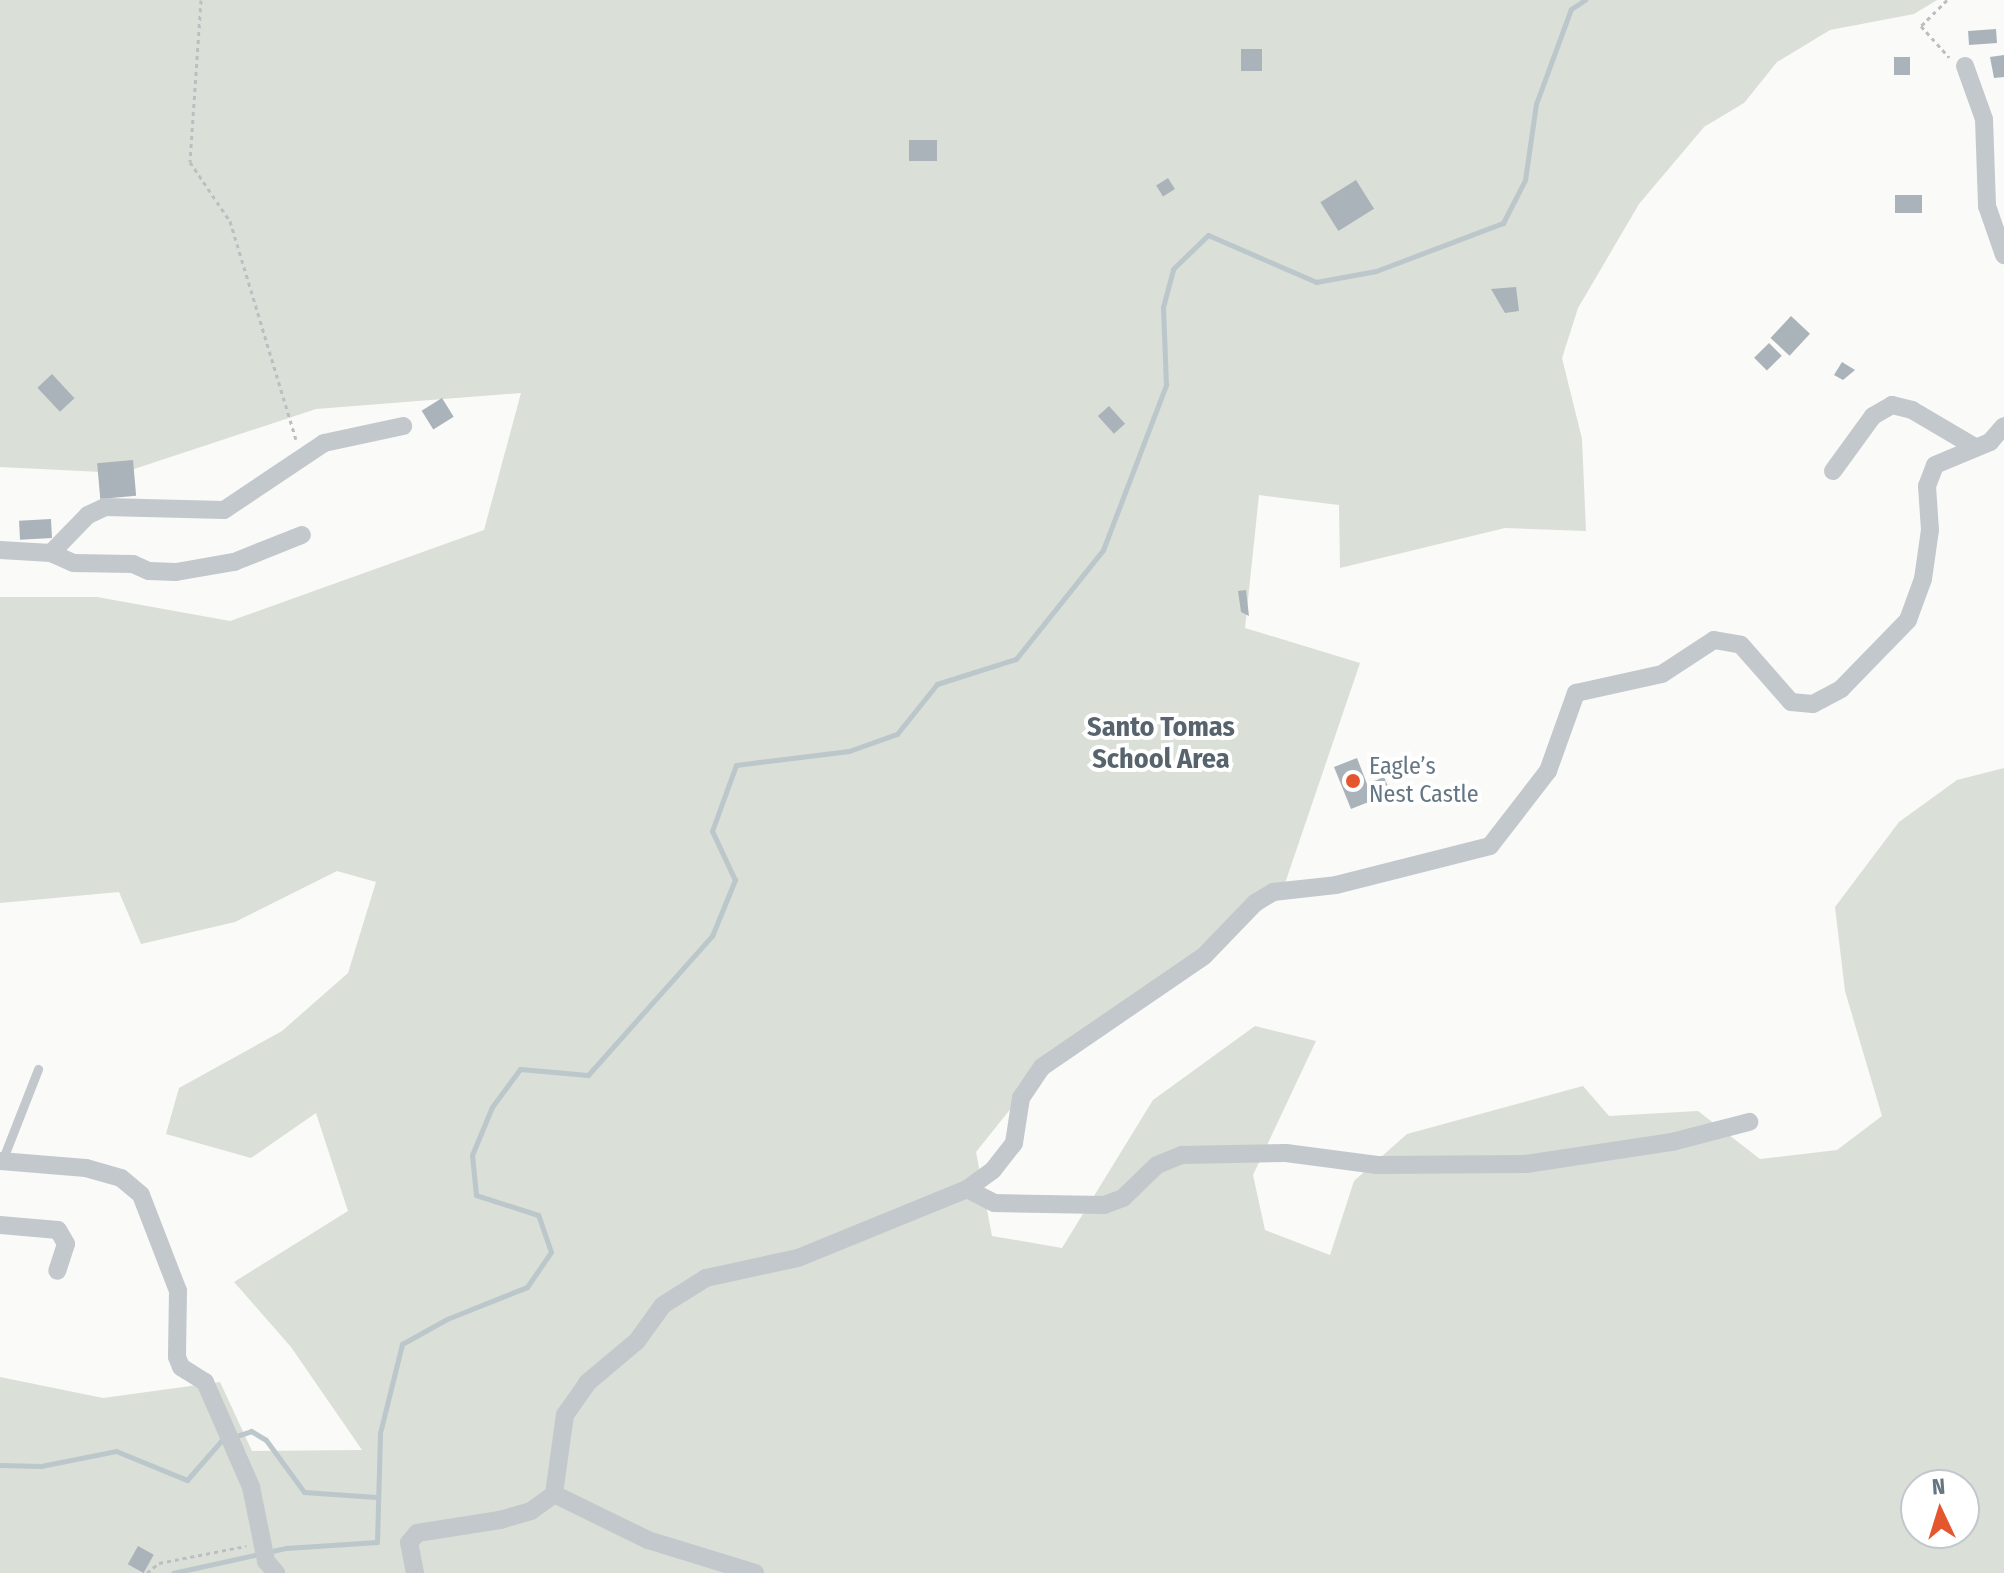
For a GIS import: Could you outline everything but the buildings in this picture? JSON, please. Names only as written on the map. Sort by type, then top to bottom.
[{"type":"street","points":[[1965,66],[1984,119],[1987,206],[2004,255]]},
{"type":"street","points":[[1833,471],[1873,416],[1892,405],[1912,410],[1973,446]]},
{"type":"street","points":[[51,553],[88,515],[105,507],[224,510],[301,454],[346,436],[403,426]]},
{"type":"street","points":[[415,1573],[409,1543],[417,1533],[500,1520],[531,1511],[554,1494],[565,1415],[573,1401],[686,1287],[737,1268],[798,1258],[967,1189],[993,1170],[1014,1143],[1021,1098],[1042,1067],[1204,956],[1264,897],[1289,888],[1336,885],[1490,846],[1548,771],[1576,693],[1662,674],[1714,640],[1741,645],[1791,702],[1813,704],[1841,689],[1908,620],[1923,579],[1930,530],[1929,475],[1935,465],[1973,446],[1990,442],[2004,426]]},
{"type":"street","points":[[0,550],[51,553],[73,563],[133,564],[149,571],[176,572],[234,562],[302,535]]},
{"type":"street","points":[[967,1189],[994,1203],[1104,1205],[1123,1198],[1157,1165],[1182,1155],[1286,1153],[1377,1165],[1526,1164],[1672,1142],[1749,1122]]},
{"type":"street","points":[[1,1161],[86,1168],[121,1178],[141,1195],[178,1291],[177,1357],[181,1367],[205,1382],[251,1487],[268,1560]]},
{"type":"street","points":[[0,1225],[58,1230],[66,1244],[57,1271]]},
{"type":"street","points":[[554,1494],[648,1540],[755,1573]]},
{"type":"lane","points":[[1,1161],[38,1069]]},
{"type":"path","points":[[201,0],[190,162],[230,221],[301,454]]},
{"type":"path","points":[[1947,0],[1921,26],[1956,64],[1965,66]]},
{"type":"path","points":[[147,1573],[159,1563],[194,1554],[268,1560]]},
{"type":"shaded area","points":[[0,0],[1937,0],[1914,14],[1830,30],[1777,62],[1744,103],[1704,127],[1639,204],[1578,308],[1562,358],[1582,439],[1586,531],[1505,528],[1340,568],[1339,505],[1259,495],[1245,628],[1360,663],[1281,895],[1036,1077],[976,1152],[992,1236],[1062,1248],[1153,1100],[1255,1026],[1316,1041],[1253,1175],[1265,1230],[1330,1255],[1354,1181],[1407,1134],[1583,1086],[1609,1116],[1698,1111],[1760,1159],[1837,1150],[1882,1116],[1845,991],[1835,907],[1899,822],[1957,780],[2004,768],[2004,1573],[0,1573],[0,1377],[103,1398],[220,1382],[252,1451],[362,1450],[291,1347],[234,1282],[348,1211],[316,1113],[251,1158],[166,1134],[179,1088],[282,1031],[348,973],[376,882],[337,871],[235,922],[141,944],[119,892],[0,903],[0,597],[97,597],[230,621],[484,530],[521,393],[316,409],[122,473],[0,467]]},
{"type":"waterway","points":[[173,1573],[286,1548],[377,1542],[380,1433],[402,1344],[447,1319],[527,1287],[551,1252],[538,1215],[476,1195],[472,1155],[492,1107],[520,1069],[588,1075],[712,936],[735,880],[712,831],[736,765],[849,751],[897,734],[937,684],[1016,659],[1103,550],[1166,385],[1163,307],[1173,269],[1208,235],[1316,282],[1376,271],[1503,223],[1525,180],[1536,104],[1571,9],[1585,0]]},
{"type":"waterway","points":[[0,1465],[41,1466],[116,1451],[187,1480],[221,1441],[251,1431],[266,1440],[304,1492],[376,1497]]},
{"type":"place","name":"Eagle’s Nest Castle","points":[[1353,781]]},
{"type":"district","name":"Santo Tomas School Area","points":[[1161,743]]}]
